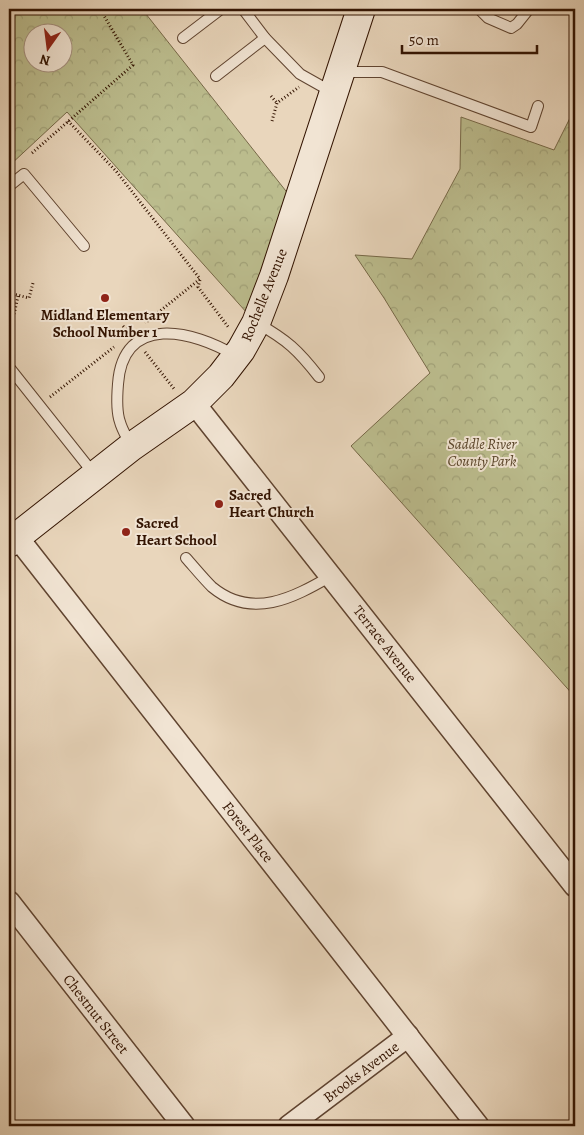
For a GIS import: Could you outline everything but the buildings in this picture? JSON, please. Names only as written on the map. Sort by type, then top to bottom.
[{"type":"street","name":"Rochelle Avenue","points":[[13,540],[131,446],[186,398],[221,376],[236,356],[256,322],[274,276],[338,83],[356,11]]},
{"type":"street","name":"Terrace Avenue","points":[[186,398],[331,576],[575,886]]},
{"type":"street","name":"Forest Place","points":[[13,540],[478,1126]]},
{"type":"street","name":"Chestnut Street","points":[[9,902],[184,1126]]},
{"type":"street","name":"Brooks Avenue","points":[[289,1126],[408,1036]]},
{"type":"lane","points":[[183,38],[221,9]]},
{"type":"lane","points":[[242,9],[265,38],[300,74],[310,79],[338,83],[382,72],[531,127],[538,106]]},
{"type":"lane","points":[[479,9],[488,18],[511,28],[517,24],[529,9]]},
{"type":"lane","points":[[216,76],[265,38]]},
{"type":"lane","points":[[9,186],[24,174],[84,246]]},
{"type":"lane","points":[[256,322],[286,340],[300,352],[319,377]]},
{"type":"lane","points":[[131,446],[120,422],[117,398],[119,372],[134,338],[140,340],[163,333],[190,335],[211,342],[236,356]]},
{"type":"lane","points":[[9,367],[95,475]]},
{"type":"lane","points":[[186,558],[213,587],[238,601],[260,604],[293,598],[331,576]]},
{"type":"path","points":[[32,153],[132,65],[100,9]]},
{"type":"path","points":[[272,122],[277,104],[310,79]]},
{"type":"path","points":[[271,96],[277,104]]},
{"type":"path","points":[[68,121],[116,171],[200,279],[134,338],[123,340]]},
{"type":"path","points":[[9,294],[30,298],[33,283]]},
{"type":"path","points":[[9,338],[18,296]]},
{"type":"path","points":[[124,326],[186,398]]},
{"type":"path","points":[[50,398],[116,346]]},
{"type":"green space","points":[[9,9],[142,9],[297,205],[256,323],[67,112],[9,166]]},
{"type":"green space","name":"Saddle River County Park","points":[[575,108],[575,697],[351,446],[430,373],[355,255],[412,259],[460,169],[461,117],[554,150]]},
{"type":"place","name":"Midland Elementary School Number 1","points":[[105,298]]},
{"type":"place","name":"Sacred Heart Church","points":[[219,504]]},
{"type":"place","name":"Sacred Heart School","points":[[126,532]]}]
